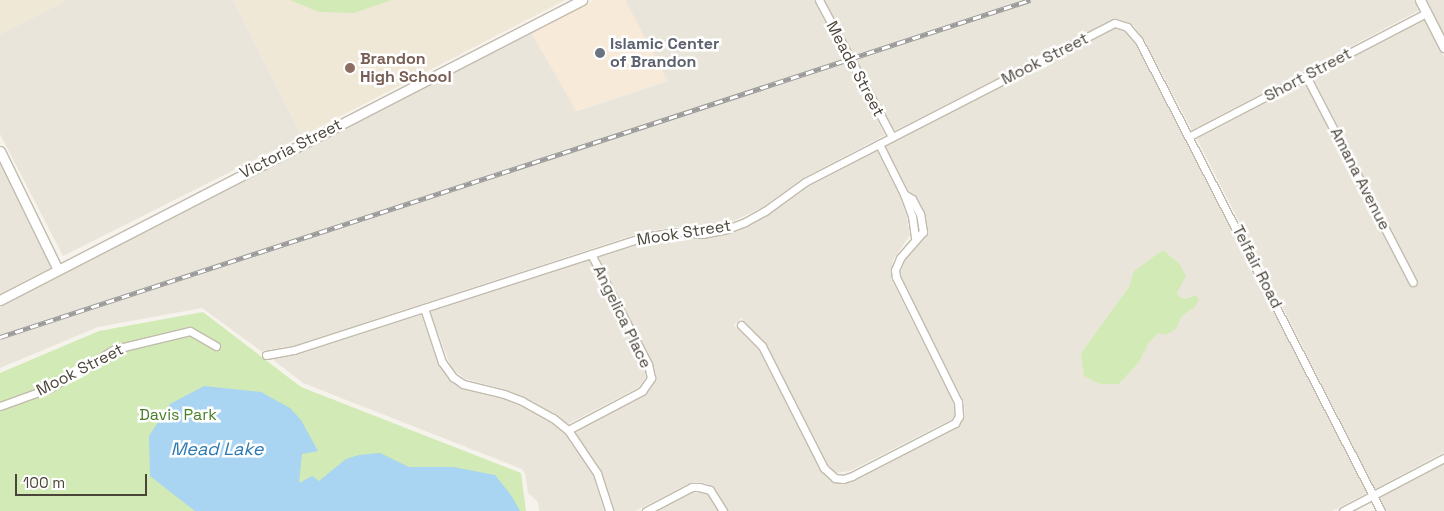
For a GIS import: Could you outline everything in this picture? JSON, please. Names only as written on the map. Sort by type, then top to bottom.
[{"type":"street","name":"Victoria Street","points":[[0,300],[582,0]]},
{"type":"street","name":"Meade Street","points":[[819,0],[892,137]]},
{"type":"street","points":[[1420,0],[1444,47]]},
{"type":"street","name":"Short Street","points":[[1190,136],[1426,13]]},
{"type":"street","name":"Mook Street","points":[[266,355],[294,350],[591,254],[661,234],[702,234],[726,229],[766,211],[805,182],[1115,23],[1127,27]]},
{"type":"street","name":"Telfair Road","points":[[1127,27],[1140,41],[1190,136],[1381,511]]},
{"type":"street","name":"Amana Avenue","points":[[1306,76],[1413,282]]},
{"type":"street","points":[[741,325],[762,346],[824,468],[835,478],[843,479],[852,476],[949,427],[959,416],[958,402],[896,277],[897,263],[915,238],[923,232],[912,199],[904,194],[879,144]]},
{"type":"street","points":[[0,151],[58,270]]},
{"type":"street","name":"Angelica Place","points":[[568,430],[642,391],[651,378],[648,364],[591,254]]},
{"type":"street","points":[[424,308],[442,362],[453,377],[463,384],[504,394],[522,401],[553,418],[568,430],[597,473],[609,511]]},
{"type":"street","name":"Mook Street","points":[[0,406],[50,388],[115,349],[190,331],[216,346]]},
{"type":"street","points":[[1343,511],[1444,458]]},
{"type":"street","points":[[646,511],[692,487],[699,487],[710,490],[723,511]]},
{"type":"shaded area","points":[[0,0],[67,0],[0,34]]},
{"type":"shaded area","points":[[67,0],[233,0],[302,136],[63,256],[0,134],[0,34]]},
{"type":"shaded area","name":"Brandon High School","points":[[233,0],[565,0],[302,136]]},
{"type":"shaded area","points":[[594,0],[625,0],[668,81],[576,111],[531,32]]},
{"type":"shaded area","points":[[625,0],[814,0],[885,135],[803,178],[763,207],[725,225],[701,228],[675,227],[643,232],[293,346],[261,351],[202,308],[98,327],[0,368],[0,306],[531,32],[577,111],[667,81]]},
{"type":"shaded area","points":[[824,0],[1415,0],[1420,10],[1192,130],[1143,38],[1132,24],[1116,18],[894,131]]},
{"type":"shaded area","points":[[1425,0],[1444,0],[1444,37],[1433,15]]},
{"type":"shaded area","points":[[1425,19],[1444,57],[1444,452],[1375,489],[1197,139],[1305,82],[1412,288],[1419,284],[1313,78]]},
{"type":"shaded area","points":[[1115,28],[1125,32],[1136,44],[1367,493],[1332,511],[728,511],[713,487],[705,483],[692,482],[635,511],[613,511],[601,471],[575,432],[645,395],[655,381],[655,371],[598,257],[662,238],[703,239],[729,234],[768,215],[808,187],[877,151],[899,194],[907,217],[910,235],[893,260],[891,279],[954,404],[955,414],[952,419],[850,471],[836,473],[828,465],[766,344],[741,318],[734,325],[758,349],[821,471],[835,483],[854,481],[959,426],[965,411],[963,400],[900,277],[904,261],[926,235],[926,219],[916,197],[907,189],[885,146]],"holes":[[[1163,250],[1179,263],[1181,284],[1177,293],[1179,297],[1185,299],[1195,295],[1195,307],[1182,316],[1176,329],[1158,333],[1148,344],[1140,361],[1119,384],[1100,384],[1085,376],[1081,353],[1129,287],[1135,271]]]},
{"type":"shaded area","points":[[0,161],[52,267],[0,294]]},
{"type":"shaded area","points":[[589,260],[644,366],[646,377],[639,387],[568,424],[555,414],[524,397],[504,389],[465,379],[451,367],[430,312]]},
{"type":"shaded area","points":[[421,315],[438,363],[450,380],[462,389],[503,399],[521,406],[551,422],[565,433],[593,475],[604,511],[539,511],[538,502],[528,493],[525,473],[522,469],[303,383],[272,359],[296,355]]},
{"type":"shaded area","points":[[1444,464],[1444,511],[1386,511],[1379,498]]},
{"type":"shaded area","points":[[694,492],[708,494],[718,511],[657,511]]},
{"type":"green space","points":[[290,0],[392,0],[354,13],[319,12]]},
{"type":"green space","points":[[1163,250],[1179,263],[1186,276],[1177,293],[1179,297],[1185,299],[1196,295],[1199,300],[1195,307],[1182,316],[1176,329],[1166,335],[1158,333],[1148,344],[1140,361],[1119,384],[1100,384],[1084,376],[1081,353],[1129,287],[1134,271]]},
{"type":"green space","name":"Davis Park","points":[[203,312],[301,387],[521,473],[526,511],[0,511],[0,373],[99,331]]},
{"type":"water","name":"Mead Lake","points":[[204,386],[261,392],[290,408],[301,420],[318,451],[302,454],[299,483],[312,476],[319,481],[346,459],[359,455],[380,453],[409,467],[453,467],[495,475],[511,495],[520,511],[195,511],[150,476],[149,436],[170,404]]},
{"type":"railway","points":[[0,337],[1030,0]]},
{"type":"place","name":"Islamic Center of Brandon","points":[[600,53]]},
{"type":"place","name":"Brandon High School","points":[[350,68]]}]
